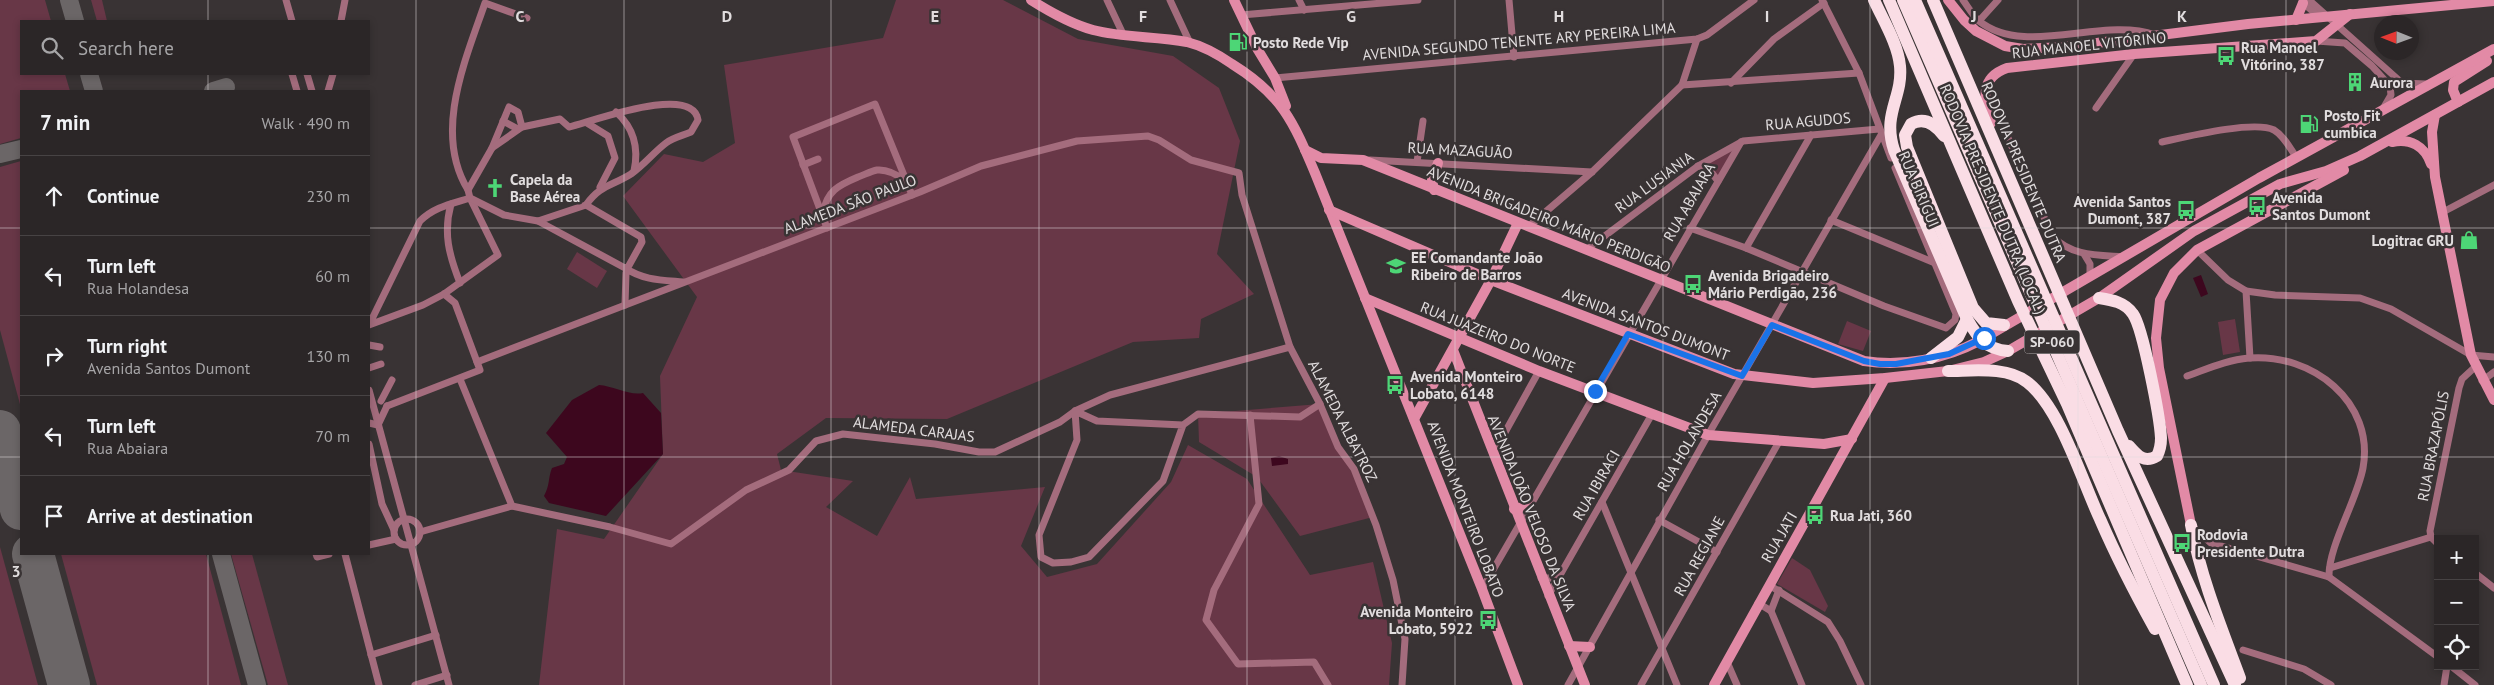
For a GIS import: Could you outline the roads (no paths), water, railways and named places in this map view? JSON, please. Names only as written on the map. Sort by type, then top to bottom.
[{"type":"highway","points":[[1874,0],[1898,54],[1900,66],[1889,135],[1962,316],[1980,341],[1988,347],[2013,349]]},
{"type":"highway","name":"RODOVIA PRESIDENTE DUTRA (LOCAL)","points":[[1889,0],[2018,301],[2071,413],[2187,685]]},
{"type":"highway","name":"SP-060","points":[[1903,0],[2201,685]]},
{"type":"highway","name":"RODOVIA PRESIDENTE DUTRA","points":[[1916,0],[2214,685]]},
{"type":"highway","name":"RODOVIA PRESIDENTE DUTRA","points":[[1933,0],[2118,431],[2235,685]]},
{"type":"highway","points":[[1955,152],[1938,128],[1928,121],[1916,121],[1907,129],[1905,134],[1907,147],[1973,308],[1986,323],[2008,323]]},
{"type":"highway","points":[[2099,298],[2114,300],[2125,305],[2134,314],[2140,330],[2161,437],[2157,456],[2146,460],[2141,458],[2118,431]]},
{"type":"highway","points":[[1931,358],[1958,337],[1962,316]]},
{"type":"highway","points":[[1948,371],[2005,373],[2026,381],[2051,410],[2108,536],[2175,668],[2181,671]]},
{"type":"highway","points":[[2191,525],[2197,556],[2210,598],[2242,685]]},
{"type":"main road","name":"AVENIDA MONTEIRO LOBATO","points":[[1031,0],[1043,4],[1085,27],[1190,43],[1214,53],[1252,76],[1268,89],[1290,120],[1315,173],[1482,589],[1518,685]]},
{"type":"main road","points":[[1234,0],[1258,50],[1275,78],[1290,120]]},
{"type":"main road","name":"RUA MANOEL VITÓRINO","points":[[1948,0],[1964,20],[1976,31],[2005,46],[2023,49],[2065,47],[2319,17],[2420,10],[2438,4],[2494,1]]},
{"type":"main road","points":[[2296,20],[2304,1]]},
{"type":"main road","points":[[2316,41],[2350,14]]},
{"type":"main road","name":"RUA MANOEL VITÓRINO","points":[[2004,167],[1985,104],[1985,93],[1992,74],[2022,65],[2134,54],[2316,41]]},
{"type":"main road","points":[[2008,323],[2296,157],[2494,49]]},
{"type":"main road","points":[[1252,76],[1258,62],[1258,50]]},
{"type":"main road","points":[[2458,102],[2453,90],[2454,82],[2494,56]]},
{"type":"main road","name":"AVENIDA SANTOS DUMONT","points":[[1329,210],[1491,280],[1742,376],[1813,383],[1885,378],[1948,371],[1984,362],[2013,349],[2099,298],[2194,231],[2280,184],[2333,168],[2385,144],[2494,82]]},
{"type":"main road","points":[[2435,115],[2432,132],[2436,177],[2471,355],[2482,381],[2494,400]]},
{"type":"main road","points":[[2385,144],[2405,141],[2418,145],[2428,156],[2436,177]]},
{"type":"main road","points":[[1305,150],[1315,156],[1327,159]]},
{"type":"main road","points":[[2191,525],[2160,368],[2156,338],[2160,300],[2180,266],[2197,250],[2351,166],[2360,156]]},
{"type":"main road","points":[[1315,173],[1317,166],[1327,159]]},
{"type":"main road","name":"RUA MAZAGUÃO","points":[[1327,159],[1363,160]]},
{"type":"main road","name":"AVENIDA BRIGADEIRO MÁRIO PERDIGÃO","points":[[1363,160],[1864,361],[1896,364],[1931,358],[1963,349],[1980,341],[2008,323]]},
{"type":"main road","points":[[1434,190],[1432,180],[1438,163]]},
{"type":"main road","points":[[1414,419],[1491,280],[1518,223]]},
{"type":"main road","name":"RUA JUAZEIRO DO NORTE","points":[[1365,298],[1540,371],[1708,435],[1824,444],[1852,439]]},
{"type":"main road","name":"AVENIDA JOÃO VELOSO DA SILVA","points":[[1453,350],[1548,596],[1585,685]]},
{"type":"main road","points":[[1442,369],[1461,374]]},
{"type":"main road","name":"RUA JATI","points":[[1714,685],[1885,378]]},
{"type":"main road","points":[[1824,444],[1836,448],[1840,453],[1838,463]]},
{"type":"main road","points":[[1514,509],[1529,506]]},
{"type":"main road","points":[[1569,646],[1590,646]]},
{"type":"street","points":[[286,0],[292,20]]},
{"type":"street","points":[[341,20],[345,0]]},
{"type":"street","points":[[1108,0],[1124,34]]},
{"type":"street","points":[[1170,0],[1190,43]]},
{"type":"street","points":[[1299,0],[1304,10]]},
{"type":"street","points":[[1241,15],[1418,0]]},
{"type":"street","points":[[1509,0],[1514,57]]},
{"type":"street","name":"AVENIDA SEGUNDO TENENTE ARY PEREIRA LIMA","points":[[1275,78],[1697,39],[1707,34],[1754,0]]},
{"type":"street","points":[[1963,0],[1979,21],[1996,31],[2028,36],[2125,28],[2156,35]]},
{"type":"street","points":[[1979,21],[1998,0]]},
{"type":"street","points":[[2420,10],[2428,0]]},
{"type":"street","points":[[1731,83],[1774,39],[1823,1]]},
{"type":"street","name":"RUA BIRIGUI","points":[[1823,1],[1859,73],[1880,132],[1935,263],[1962,316]]},
{"type":"street","points":[[2304,1],[2330,16],[2402,83],[2415,85],[2430,84]]},
{"type":"street","points":[[2304,1],[2319,17]]},
{"type":"street","points":[[370,325],[423,305],[444,294],[498,255],[460,176],[454,157],[454,119],[461,72],[485,3],[526,18]]},
{"type":"street","points":[[1528,227],[1592,172],[1682,86],[1697,39]]},
{"type":"street","name":"RUA MANOEL VITÓRINO","points":[[2316,41],[2345,43],[2387,81],[2391,95],[2382,110]]},
{"type":"street","points":[[2096,108],[2134,54]]},
{"type":"street","points":[[1682,86],[1859,73]]},
{"type":"street","points":[[292,75],[297,90]]},
{"type":"street","points":[[307,75],[312,90]]},
{"type":"street","points":[[328,90],[333,75]]},
{"type":"street","points":[[827,228],[793,137],[874,104],[912,195]]},
{"type":"street","points":[[492,148],[520,128],[560,119],[569,127],[587,123],[616,112],[653,105],[683,105],[692,108],[697,116],[697,125],[691,132],[678,135],[634,171],[599,190]]},
{"type":"street","points":[[468,190],[492,148],[510,108],[518,112],[520,128]]},
{"type":"street","points":[[616,112],[626,121],[638,152],[634,171]]},
{"type":"street","points":[[504,121],[520,128]]},
{"type":"street","points":[[1417,162],[1423,121]]},
{"type":"street","points":[[538,221],[586,205],[599,190],[616,158],[608,136],[587,123]]},
{"type":"street","points":[[2162,142],[2195,134],[2264,127],[2280,135],[2296,157]]},
{"type":"street","name":"RUA AGUDOS","points":[[1740,142],[1811,135],[1880,132]]},
{"type":"street","name":"RUA HOLANDESA","points":[[1568,685],[1659,520],[1772,325],[1880,132]]},
{"type":"street","points":[[1746,248],[1811,135]]},
{"type":"street","name":"ALAMEDA SÃO PAULO","points":[[477,362],[912,195],[981,166],[1077,142],[1148,136],[1159,140],[1191,160],[1239,173]]},
{"type":"street","points":[[2008,138],[2053,237],[2066,247],[2084,254],[2123,257]]},
{"type":"street","name":"RUA LUSIANIA","points":[[1586,250],[1698,166],[1740,142]]},
{"type":"street","name":"RUA ABAIARA","points":[[1482,589],[1740,142]]},
{"type":"street","points":[[804,164],[818,159]]},
{"type":"street","name":"RUA MAZAGUÃO","points":[[1363,160],[1592,172]]},
{"type":"street","points":[[1698,166],[1708,168],[1718,180]]},
{"type":"street","points":[[823,216],[824,202],[832,190],[842,184],[876,170],[898,175],[907,181]]},
{"type":"street","name":"ALAMEDA ALBATROZ","points":[[1239,173],[1242,195],[1290,347],[1320,404],[1338,446],[1354,469],[1376,525],[1393,580],[1405,639],[1402,685]]},
{"type":"street","points":[[2443,212],[2494,185]]},
{"type":"street","points":[[370,323],[420,221],[428,212],[470,198],[504,215],[538,221],[637,276],[654,280],[685,282]]},
{"type":"street","points":[[452,204],[446,233],[450,258],[460,283]]},
{"type":"street","points":[[586,205],[641,237],[642,242],[627,269],[625,305]]},
{"type":"street","points":[[1831,220],[1935,263]]},
{"type":"street","points":[[1690,228],[1746,248],[1941,328],[1951,325],[1962,316]]},
{"type":"street","points":[[2197,250],[2228,280],[2246,291],[2275,295],[2360,298],[2391,309],[2471,355],[2494,357]]},
{"type":"street","points":[[2084,254],[2090,264],[2090,276]]},
{"type":"street","points":[[2246,291],[2250,358]]},
{"type":"street","points":[[378,426],[387,406],[480,370],[455,303],[444,294]]},
{"type":"street","points":[[370,345],[380,347]]},
{"type":"street","name":"ALAMEDA CARAJAS","points":[[512,506],[610,527],[671,544],[746,490],[789,470],[816,441],[843,434],[995,452],[1060,422],[1075,411],[1110,395],[1290,347]]},
{"type":"street","points":[[2187,376],[2223,363],[2250,358],[2280,361],[2317,374],[2339,388],[2354,408],[2362,427],[2365,449],[2363,469],[2330,568],[2329,577]]},
{"type":"street","points":[[370,368],[381,364]]},
{"type":"street","name":"RUA BRAZAPÓLIS","points":[[2431,537],[2430,532],[2459,388],[2462,378],[2475,366]]},
{"type":"street","points":[[1493,455],[1540,371]]},
{"type":"street","points":[[2482,381],[2494,372]]},
{"type":"street","points":[[420,532],[512,506],[460,379]]},
{"type":"street","points":[[381,401],[392,380]]},
{"type":"street","points":[[387,406],[381,401],[370,400],[449,685]]},
{"type":"street","points":[[1075,411],[1077,440],[1039,534],[1041,557],[1053,563],[1071,562],[1089,557],[1163,481],[1183,425],[1198,414],[1300,417],[1320,404]]},
{"type":"street","points":[[1075,411],[1097,422],[1183,425]]},
{"type":"street","name":"RUA IBIRACI","points":[[1548,596],[1652,414]]},
{"type":"street","points":[[1250,416],[1259,504],[1214,590],[1206,620],[1238,664],[1314,662],[1328,685]]},
{"type":"street","points":[[370,423],[378,426]]},
{"type":"street","points":[[1487,440],[1495,440],[1503,436]]},
{"type":"street","name":"RUA REGIANE","points":[[1641,685],[1780,440]]},
{"type":"street","points":[[370,449],[382,504],[396,539],[402,545],[412,546]]},
{"type":"street","points":[[1602,502],[1677,685]]},
{"type":"street","points":[[394,530],[399,520],[404,518],[414,521],[420,532],[419,539],[412,546]]},
{"type":"street","points":[[1659,520],[1717,552]]},
{"type":"street","points":[[2191,525],[2198,534],[2211,543],[2329,577],[2434,654]]},
{"type":"street","points":[[2330,568],[2431,537],[2434,540]]},
{"type":"street","points":[[370,545],[396,539]]},
{"type":"street","points":[[345,555],[379,685]]},
{"type":"street","points":[[1541,578],[1550,578],[1563,570]]},
{"type":"street","points":[[2479,576],[2494,588]]},
{"type":"street","points":[[1769,585],[1820,616],[1834,630],[1861,685]]},
{"type":"street","points":[[1779,590],[1773,608],[1802,685]]},
{"type":"street","points":[[1773,608],[1782,600],[1793,599]]},
{"type":"street","points":[[1758,603],[1773,608]]},
{"type":"street","points":[[371,655],[436,635]]},
{"type":"street","points":[[2243,650],[2304,669],[2331,685]]},
{"type":"street","points":[[1727,662],[1737,685]]},
{"type":"street","points":[[2444,685],[2448,670]]},
{"type":"street","points":[[2454,670],[2475,685]]},
{"type":"street","points":[[415,685],[446,675]]},
{"type":"place","name":"Posto Rede Vip","points":[[1238,42]]},
{"type":"place","name":"Rua Manoel Vitórino, 387","points":[[2226,56]]},
{"type":"place","name":"Aurora","points":[[2355,82]]},
{"type":"place","name":"Posto Fit cumbica","points":[[2309,124]]},
{"type":"place","name":"Capela da Base Aérea","points":[[495,188]]},
{"type":"place","name":"Avenida Santos Dumont","points":[[2257,206]]},
{"type":"place","name":"Avenida Santos Dumont, 387","points":[[2186,210]]},
{"type":"place","name":"Logitrac GRU","points":[[2469,240]]},
{"type":"place","name":"EE Comandante João Ribeiro de Barros","points":[[1396,266]]},
{"type":"place","name":"Avenida Brigadeiro Mário Perdigão, 236","points":[[1693,284]]},
{"type":"place","name":"Avenida Monteiro Lobato, 6148","points":[[1395,385]]},
{"type":"place","name":"Rua Jati, 360","points":[[1815,515]]},
{"type":"place","name":"Rodovia Presidente Dutra","points":[[2182,543]]},
{"type":"place","name":"Avenida Monteiro Lobato, 5922","points":[[1488,620]]}]
